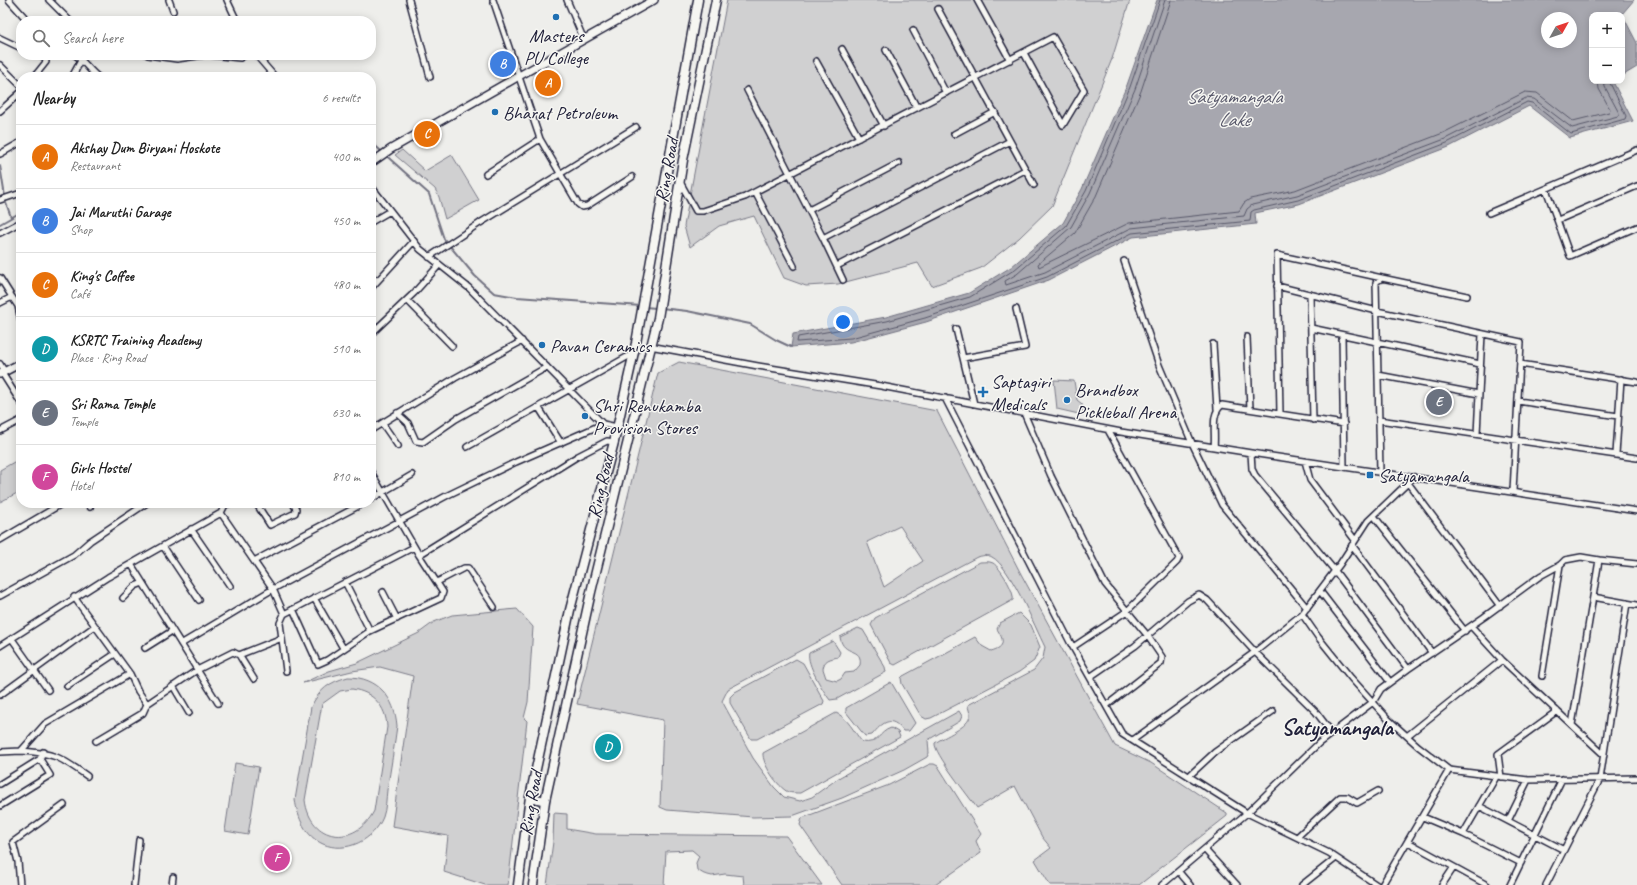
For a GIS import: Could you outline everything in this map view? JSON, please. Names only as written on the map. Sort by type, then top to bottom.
[{"type":"main road","name":"Ring Road","points":[[518,885],[530,797],[570,610],[614,442],[641,321],[698,0]]},
{"type":"main road","name":"Ring Road","points":[[533,885],[545,801],[591,592],[658,318],[679,181],[716,0]]},
{"type":"main road","points":[[636,343],[650,346]]},
{"type":"main road","points":[[530,797],[545,801]]},
{"type":"street","points":[[9,0],[23,16]]},
{"type":"street","points":[[49,0],[65,16]]},
{"type":"street","points":[[169,0],[172,11]]},
{"type":"street","points":[[227,0],[234,16]]},
{"type":"street","points":[[409,0],[430,77]]},
{"type":"street","points":[[493,0],[540,138],[559,174],[582,207],[587,206],[632,177]]},
{"type":"street","points":[[567,0],[584,40]]},
{"type":"street","points":[[376,160],[391,149],[584,40],[644,2],[654,0]]},
{"type":"street","points":[[977,0],[1010,60]]},
{"type":"street","points":[[938,9],[1034,185]]},
{"type":"street","points":[[912,30],[946,93]]},
{"type":"street","points":[[679,181],[696,211],[702,211],[755,192],[1053,37],[1084,90],[1063,125],[1024,53]]},
{"type":"street","points":[[0,38],[16,46]]},
{"type":"street","points":[[842,49],[884,126]]},
{"type":"street","points":[[886,50],[917,108]]},
{"type":"street","points":[[38,72],[46,62],[45,60]]},
{"type":"street","points":[[75,72],[81,60]]},
{"type":"street","points":[[85,60],[94,72]]},
{"type":"street","points":[[260,60],[271,72]]},
{"type":"street","points":[[816,61],[860,138]]},
{"type":"street","points":[[0,65],[16,81]]},
{"type":"street","points":[[747,90],[824,238],[843,280]]},
{"type":"street","points":[[0,111],[16,97]]},
{"type":"street","points":[[954,134],[995,112]]},
{"type":"street","points":[[429,257],[452,241],[636,127]]},
{"type":"street","points":[[486,174],[540,138]]},
{"type":"street","points":[[824,238],[1010,141]]},
{"type":"street","points":[[1,154],[16,145]]},
{"type":"street","points":[[1489,213],[1637,150]]},
{"type":"street","points":[[809,210],[899,163]]},
{"type":"street","points":[[837,266],[1026,170]]},
{"type":"street","points":[[1558,220],[1637,186]]},
{"type":"street","points":[[1546,188],[1570,256],[1637,227]]},
{"type":"street","points":[[755,192],[794,266]]},
{"type":"street","points":[[376,193],[414,241],[429,257],[469,288],[603,424],[617,427]]},
{"type":"street","points":[[1,198],[16,195]]},
{"type":"street","points":[[376,219],[390,211]]},
{"type":"street","points":[[0,233],[16,225]]},
{"type":"street","points":[[377,281],[414,241]]},
{"type":"street","points":[[1280,414],[1277,255],[1467,296]]},
{"type":"street","points":[[1124,261],[1159,365],[1192,443],[1222,505],[1308,608]]},
{"type":"street","points":[[376,329],[407,300],[439,265]]},
{"type":"street","points":[[0,278],[16,303]]},
{"type":"street","points":[[1380,472],[1376,282],[1382,278]]},
{"type":"street","points":[[1277,286],[1377,311],[1521,342],[1513,491]]},
{"type":"street","points":[[1310,294],[1313,420]]},
{"type":"street","points":[[0,303],[12,297]]},
{"type":"street","points":[[407,300],[452,346]]},
{"type":"street","points":[[963,358],[1025,347],[1016,309]]},
{"type":"street","points":[[1311,328],[1480,364]]},
{"type":"street","points":[[956,329],[974,404]]},
{"type":"street","points":[[1476,434],[1482,334]]},
{"type":"street","points":[[1342,335],[1344,467]]},
{"type":"street","points":[[1248,337],[1250,409]]},
{"type":"street","points":[[376,427],[455,378],[522,341]]},
{"type":"street","points":[[1213,344],[1217,409]]},
{"type":"street","points":[[650,346],[945,398],[1108,430],[1637,511]]},
{"type":"street","points":[[467,447],[539,408],[634,353]]},
{"type":"street","points":[[0,364],[2,373],[16,395]]},
{"type":"street","points":[[1520,364],[1637,382]]},
{"type":"street","points":[[2,373],[16,366]]},
{"type":"street","points":[[397,413],[408,423],[416,441],[423,442],[456,419],[548,367]]},
{"type":"street","points":[[1378,375],[1478,394]]},
{"type":"street","points":[[1616,454],[1621,379]]},
{"type":"street","points":[[945,398],[1073,648],[1107,705],[1122,734],[1247,813],[1336,858],[1377,885]]},
{"type":"street","points":[[1518,401],[1618,416]]},
{"type":"street","points":[[1214,447],[1214,415],[1217,409],[1222,405],[1344,424]]},
{"type":"street","points":[[539,408],[561,443]]},
{"type":"street","points":[[1024,414],[1051,476],[1105,584],[1147,635],[1162,657],[1161,663],[1107,705]]},
{"type":"street","points":[[1379,420],[1637,458]]},
{"type":"street","points":[[0,431],[16,423]]},
{"type":"street","points":[[382,423],[398,446]]},
{"type":"street","points":[[181,644],[273,589],[448,495],[603,424]]},
{"type":"street","points":[[1073,648],[1127,611],[1177,562],[1179,558],[1108,430]]},
{"type":"street","points":[[419,555],[578,456],[607,441],[614,442]]},
{"type":"street","points":[[1251,453],[1252,469],[1255,475],[1335,571],[1408,669]]},
{"type":"street","points":[[1305,461],[1310,480],[1432,653]]},
{"type":"street","points":[[376,496],[412,475]]},
{"type":"street","points":[[1133,740],[1255,652],[1302,614],[1308,608],[1374,516],[1414,477]]},
{"type":"street","points":[[293,609],[318,664],[327,660],[370,631],[441,598],[443,592],[414,547],[376,480]]},
{"type":"street","points":[[1408,483],[1500,606]]},
{"type":"street","points":[[0,540],[54,508]]},
{"type":"street","points":[[0,596],[74,555],[95,537],[139,508]]},
{"type":"street","points":[[0,646],[74,598],[221,513],[224,508]]},
{"type":"street","points":[[259,508],[270,525],[295,513],[296,508]]},
{"type":"street","points":[[254,562],[355,508]]},
{"type":"street","points":[[221,513],[273,589],[284,614]]},
{"type":"street","points":[[1374,516],[1465,631]]},
{"type":"street","points":[[191,530],[230,586]]},
{"type":"street","points":[[163,546],[199,600]]},
{"type":"street","points":[[286,671],[280,623],[284,614],[414,547]]},
{"type":"street","points":[[1162,885],[1247,813],[1318,742],[1373,702],[1381,689],[1465,631],[1540,576],[1560,565],[1565,560],[1581,557],[1637,564]]},
{"type":"street","points":[[1572,725],[1599,560]]},
{"type":"street","points":[[131,564],[218,703]]},
{"type":"street","points":[[1542,676],[1560,565]]},
{"type":"street","points":[[437,582],[464,568],[468,568],[494,607]]},
{"type":"street","points":[[345,582],[370,631]]},
{"type":"street","points":[[123,598],[135,586],[143,583]]},
{"type":"street","points":[[1320,591],[1390,682]]},
{"type":"street","points":[[383,592],[397,618]]},
{"type":"street","points":[[1090,678],[1135,646],[1188,601],[1199,595],[1207,600],[1255,652],[1316,712],[1332,733]]},
{"type":"street","points":[[1593,597],[1637,605]]},
{"type":"street","points":[[74,598],[130,674],[138,691],[147,704]]},
{"type":"street","points":[[314,598],[343,648]]},
{"type":"street","points":[[1546,885],[1600,778],[1627,603]]},
{"type":"street","points":[[1302,614],[1318,637],[1373,702],[1407,736],[1449,770],[1528,780],[1637,778]]},
{"type":"street","points":[[0,695],[95,626]]},
{"type":"street","points":[[1471,626],[1502,660],[1603,754]]},
{"type":"street","points":[[145,648],[172,631]]},
{"type":"street","points":[[239,655],[282,638]]},
{"type":"street","points":[[12,639],[48,690]]},
{"type":"street","points":[[96,741],[143,713],[147,704],[198,670],[233,652],[239,655],[254,679]]},
{"type":"street","points":[[67,686],[116,654]]},
{"type":"street","points":[[1407,736],[1502,660]]},
{"type":"street","points":[[21,751],[45,724],[130,674]]},
{"type":"street","points":[[174,686],[189,713]]},
{"type":"street","points":[[1189,776],[1215,752],[1273,711]]},
{"type":"street","points":[[1463,834],[1498,777],[1498,754],[1557,711]]},
{"type":"street","points":[[0,752],[43,752],[60,757],[87,776]]},
{"type":"street","points":[[0,784],[40,759],[43,752]]},
{"type":"street","points":[[0,806],[50,775],[40,759]]},
{"type":"street","points":[[1382,885],[1449,770]]},
{"type":"street","points":[[1510,885],[1562,779]]},
{"type":"street","points":[[1508,821],[1528,780]]},
{"type":"street","points":[[1297,837],[1340,797],[1347,797],[1357,803],[1378,791]]},
{"type":"street","points":[[20,885],[18,862],[13,842],[64,805]]},
{"type":"street","points":[[1479,806],[1564,850]]},
{"type":"street","points":[[1423,817],[1463,834],[1521,863]]},
{"type":"street","points":[[134,885],[139,840]]},
{"type":"street","points":[[1408,842],[1487,885]]},
{"type":"street","points":[[1205,850],[1237,885]]},
{"type":"street","points":[[1302,885],[1336,858]]},
{"type":"street","points":[[1442,885],[1454,867]]},
{"type":"street","points":[[1179,872],[1190,885]]},
{"type":"street","points":[[172,885],[173,877]]},
{"type":"shaded area","points":[[727,0],[1130,0],[1112,59],[1052,206],[1019,238],[981,268],[932,286],[918,263],[838,284],[806,286],[784,278],[754,216],[719,226],[690,247],[684,226]]},
{"type":"shaded area","points":[[402,150],[425,171],[452,155],[479,200],[445,219],[439,197],[435,189],[395,155]]},
{"type":"shaded area","points":[[679,362],[937,411],[1021,574],[1115,746],[1151,763],[1227,813],[1227,816],[1139,885],[1050,885],[1035,860],[1051,848],[1042,837],[1015,786],[977,808],[940,756],[935,743],[966,724],[970,715],[968,705],[1034,670],[1043,658],[1045,647],[1014,584],[999,563],[992,557],[986,555],[977,557],[728,689],[722,701],[753,758],[774,787],[784,797],[800,801],[812,797],[840,777],[959,711],[962,716],[960,721],[928,740],[929,753],[927,757],[904,770],[842,798],[792,816],[753,817],[667,810],[660,807],[663,720],[577,704],[658,373]],"holes":[[[900,526],[923,561],[884,587],[867,542]]]},
{"type":"shaded area","points":[[1054,380],[1074,381],[1077,400],[1082,404],[1083,415],[1057,409]]},
{"type":"shaded area","points":[[16,461],[16,494],[0,502],[0,470]]},
{"type":"shaded area","points":[[980,562],[990,562],[996,565],[1003,574],[1012,591],[1013,600],[895,665],[891,663],[871,625],[875,618]]},
{"type":"shaded area","points":[[517,609],[533,627],[528,702],[524,718],[527,721],[508,885],[485,885],[444,872],[448,836],[392,826],[413,676],[380,667],[352,671],[303,683],[329,671],[357,663],[419,633],[434,622],[452,615]]},
{"type":"shaded area","points":[[1019,613],[1031,625],[1040,647],[1034,661],[1019,672],[931,718],[926,719],[921,716],[902,684],[901,678],[975,637],[982,646],[991,651],[996,649],[1002,643],[997,629],[1000,623]]},
{"type":"shaded area","points":[[858,628],[863,630],[885,667],[886,672],[837,699],[830,700],[819,684],[812,670],[809,653],[833,641],[840,652],[838,657],[826,661],[823,669],[826,678],[837,681],[841,679],[845,673],[854,672],[860,665],[860,659],[859,655],[845,647],[840,637]]},
{"type":"shaded area","points":[[796,659],[803,663],[824,701],[823,704],[757,739],[751,739],[730,703],[730,697],[735,692]]},
{"type":"shaded area","points":[[348,677],[368,681],[383,691],[389,698],[393,707],[397,726],[385,807],[383,817],[379,825],[366,838],[358,843],[350,846],[332,847],[317,841],[303,826],[295,800],[311,707],[321,691],[335,681]],"holes":[[[352,689],[366,693],[377,701],[386,719],[387,727],[374,811],[366,823],[356,831],[345,835],[334,835],[324,832],[315,825],[309,814],[305,800],[322,704],[340,691]]]},
{"type":"shaded area","points":[[891,682],[915,723],[909,731],[903,731],[894,723],[887,722],[879,727],[872,735],[865,736],[846,712],[846,708]]},
{"type":"shaded area","points":[[836,713],[844,718],[862,742],[872,742],[883,732],[891,728],[898,732],[900,737],[800,793],[788,792],[771,775],[763,758],[763,753]]},
{"type":"shaded area","points":[[235,763],[259,767],[248,835],[225,831]]},
{"type":"shaded area","points":[[930,764],[938,766],[981,834],[976,841],[981,853],[935,885],[842,885],[800,825],[802,818],[889,785]]},
{"type":"shaded area","points":[[554,813],[567,814],[567,829],[596,834],[786,836],[822,885],[744,885],[743,876],[725,874],[712,876],[697,870],[696,863],[699,856],[692,850],[666,851],[664,885],[547,885],[553,842]]},
{"type":"water","name":"Satyamangala Lake","points":[[1157,0],[1634,0],[1624,12],[1589,12],[1589,84],[1614,84],[1633,121],[1570,138],[1529,106],[1449,147],[1299,204],[1255,213],[1256,224],[1133,237],[1049,280],[926,322],[851,342],[791,347],[793,334],[886,317],[969,293],[1011,267],[1063,223],[1082,189],[1127,85]]},
{"type":"water","name":"Satyamangala Lake","points":[[1625,20],[1637,43],[1637,67],[1625,74]]},
{"type":"waterway","points":[[376,146],[429,194],[444,239],[475,276],[494,293],[517,297],[641,306]]},
{"type":"waterway","points":[[0,166],[6,203],[11,217]]},
{"type":"waterway","points":[[0,224],[16,215]]},
{"type":"waterway","points":[[645,307],[656,308]]},
{"type":"waterway","points":[[661,308],[687,311],[750,324],[776,340],[791,347]]},
{"type":"place","name":"Masters PU College","points":[[556,17]]},
{"type":"place","name":"Jai Maruthi Garage","points":[[503,64]]},
{"type":"place","name":"Akshay Dum Biryani Hoskote","points":[[548,83]]},
{"type":"place","name":"Bharat Petroleum","points":[[495,112]]},
{"type":"place","name":"King's Coffee","points":[[427,134]]},
{"type":"place","name":"Pavan Ceramics","points":[[542,345]]},
{"type":"place","name":"Saptagiri Medicals","points":[[983,392]]},
{"type":"place","name":"Brandbox Pickleball Arena","points":[[1067,400]]},
{"type":"place","name":"Sri Rama Temple","points":[[1439,402]]},
{"type":"place","name":"Shri Renukamba Provision Stores","points":[[585,416]]},
{"type":"place","name":"Satyamangala","points":[[1370,475]]},
{"type":"place","name":"KSRTC Training Academy","points":[[608,747]]},
{"type":"place","name":"Girls Hostel","points":[[277,858]]},
{"type":"district","name":"Satyamangala","points":[[1337,727]]}]
